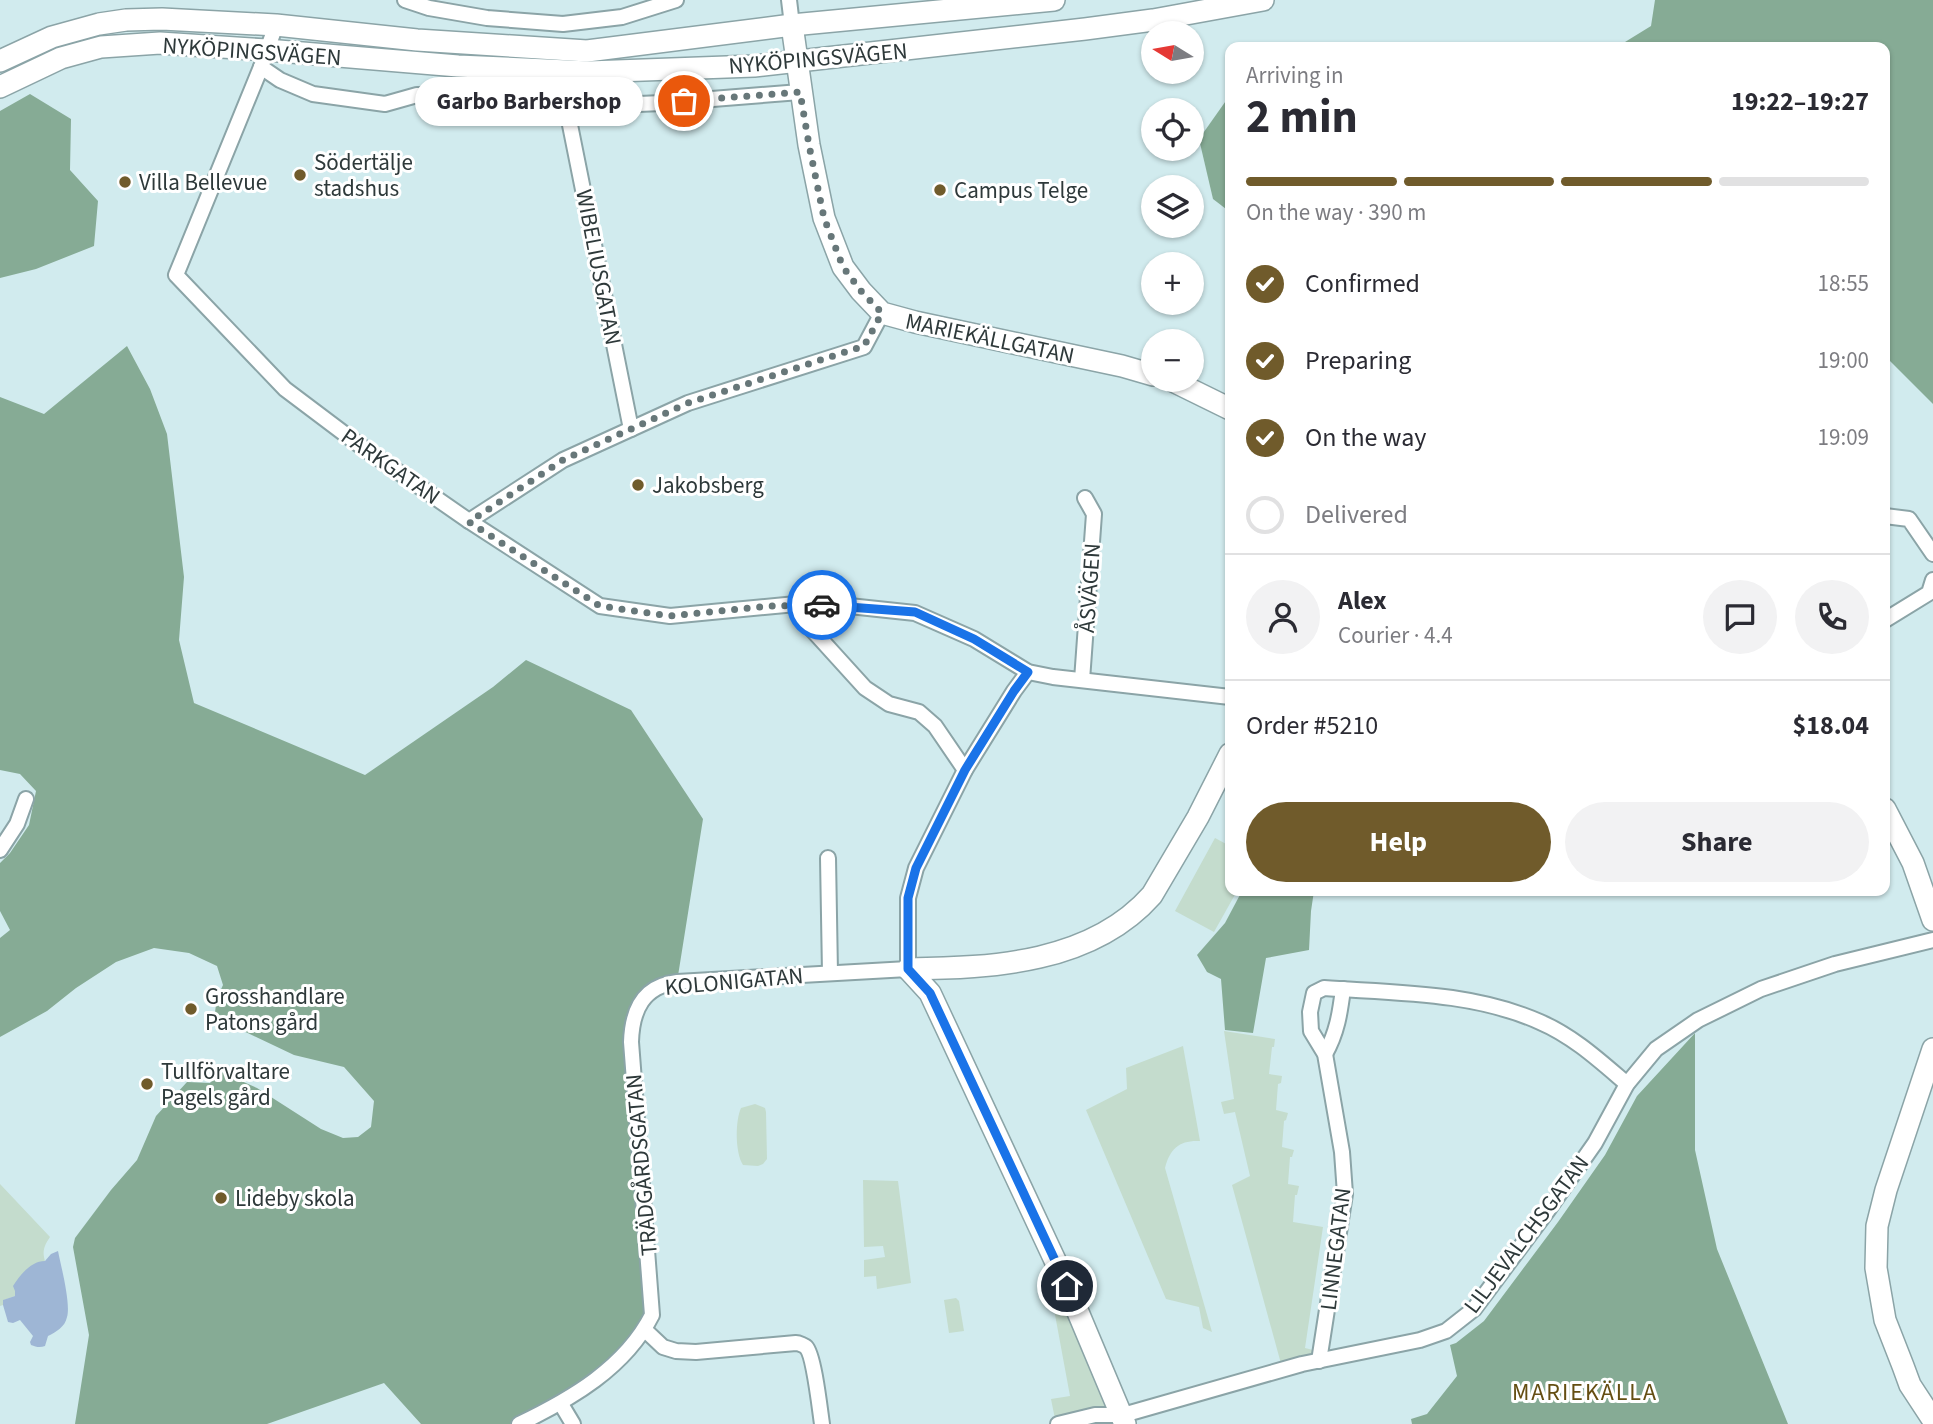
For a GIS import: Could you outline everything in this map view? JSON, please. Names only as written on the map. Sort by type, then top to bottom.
[{"type":"main road","name":"NYKÖPINGSVÄGEN","points":[[0,61],[52,37],[99,24],[126,20],[162,19],[276,25],[417,40],[587,51],[792,25],[1018,1],[1054,0]]},
{"type":"main road","points":[[1014,37],[1044,15],[1054,0],[1061,10],[1085,29]]},
{"type":"main road","name":"NYKÖPINGSVÄGEN","points":[[0,87],[61,58],[101,47],[160,43],[264,58],[589,72],[754,66],[1085,29],[1264,0]]},
{"type":"main road","name":"MARIEKÄLLGATAN","points":[[792,25],[800,92],[824,218],[843,267],[882,313],[1141,372]]},
{"type":"main road","points":[[1195,392],[1225,407]]},
{"type":"main road","points":[[908,969],[993,965],[1034,958],[1079,946],[1121,921],[1152,895],[1198,817],[1225,764]]},
{"type":"main road","points":[[1890,819],[1913,863],[1933,920]]},
{"type":"main road","points":[[908,969],[930,993],[1067,1286],[1124,1420]]},
{"type":"main road","points":[[1933,1049],[1886,1190],[1877,1226],[1876,1268],[1885,1320],[1910,1385],[1933,1420]]},
{"type":"street","points":[[405,0],[429,8],[487,19],[563,24],[622,17],[677,0]]},
{"type":"street","points":[[789,0],[792,25]]},
{"type":"street","points":[[264,58],[276,25]]},
{"type":"street","name":"NYKÖPINGSVÄGEN","points":[[264,58],[280,80],[313,93],[385,104],[417,95],[566,105],[662,103],[800,92]]},
{"type":"street","name":"PARKGATAN","points":[[264,58],[176,275],[285,389],[469,522],[600,606],[670,616],[796,604],[915,612],[974,639],[1028,672],[1225,695]]},
{"type":"street","name":"WIBELIUSGATAN","points":[[566,105],[631,429]]},
{"type":"street","points":[[469,522],[563,460],[688,403],[864,346],[882,313]]},
{"type":"street","name":"ÅSVÄGEN","points":[[1082,680],[1094,514],[1085,498]]},
{"type":"street","points":[[1890,517],[1909,519],[1933,554]]},
{"type":"street","points":[[1890,617],[1929,593],[1933,580]]},
{"type":"street","points":[[796,604],[806,624],[865,688],[889,704],[919,712],[935,726],[965,770]]},
{"type":"street","points":[[908,969],[908,898],[916,868],[965,770],[1028,672]]},
{"type":"street","points":[[0,850],[17,824],[26,799]]},
{"type":"street","name":"KOLONIGATAN","points":[[828,858],[830,972]]},
{"type":"street","name":"LILJEVALCHSGATAN","points":[[1058,1424],[1096,1415],[1124,1420],[1233,1382],[1420,1340],[1446,1331],[1474,1309],[1548,1210],[1595,1143],[1627,1084],[1656,1049],[1698,1020],[1761,989],[1835,964],[1933,940]]},
{"type":"street","name":"KOLONIGATAN","points":[[642,999],[664,984],[908,969]]},
{"type":"street","name":"LINNEGATAN","points":[[1320,1361],[1345,1195],[1342,1152],[1325,1054],[1311,1031],[1310,1012],[1314,993],[1324,988],[1434,996],[1482,1003],[1513,1012],[1542,1023],[1583,1047],[1627,1084]]},
{"type":"street","points":[[1325,1054],[1339,1023],[1343,989]]},
{"type":"street","name":"TRÄDGÅRDSGATAN","points":[[642,999],[631,1028],[631,1042],[652,1315],[645,1330]]},
{"type":"street","points":[[519,1424],[561,1404],[627,1353],[645,1330],[663,1347],[677,1351],[696,1352],[796,1343],[806,1346],[812,1361],[822,1424]]},
{"type":"street","points":[[561,1404],[573,1424]]},
{"type":"green space","points":[[1655,0],[1933,0],[1933,404],[1890,361],[1890,42],[1625,42],[1651,26]]},
{"type":"green space","points":[[30,94],[71,119],[70,170],[98,201],[94,246],[36,269],[0,278],[0,111]]},
{"type":"green space","points":[[1225,102],[1225,208],[1213,199],[1204,160],[1204,132]]},
{"type":"green space","points":[[127,346],[150,389],[167,434],[184,577],[179,640],[194,703],[365,775],[493,687],[526,660],[631,710],[703,819],[677,982],[652,990],[631,1028],[652,1315],[627,1353],[519,1424],[421,1424],[384,1383],[267,1424],[75,1424],[89,1335],[73,1247],[75,1238],[137,1160],[156,1116],[187,1082],[210,1083],[219,1071],[257,1088],[321,1129],[343,1138],[358,1137],[371,1127],[374,1101],[344,1067],[294,1055],[235,1027],[215,1012],[223,985],[217,966],[189,953],[154,948],[116,962],[47,1011],[0,1037],[0,938],[10,930],[0,911],[0,863],[29,825],[36,791],[20,774],[0,770],[0,397],[44,414]]},
{"type":"green space","points":[[1215,838],[1225,843],[1225,896],[1234,896],[1214,932],[1175,911]]},
{"type":"green space","points":[[1239,896],[1313,896],[1309,950],[1266,958],[1253,1033],[1225,1030],[1221,979],[1207,972],[1197,955],[1225,923]]},
{"type":"green space","points":[[1224,1031],[1275,1039],[1269,1074],[1282,1076],[1281,1083],[1278,1084],[1276,1110],[1288,1113],[1284,1121],[1282,1147],[1294,1150],[1290,1157],[1288,1184],[1299,1186],[1295,1195],[1293,1222],[1323,1227],[1305,1348],[1321,1352],[1283,1371],[1232,1185],[1250,1176],[1235,1112],[1224,1114],[1221,1102],[1234,1099]]},
{"type":"green space","points":[[1695,1033],[1695,1150],[1717,1249],[1788,1424],[1412,1424],[1411,1419],[1427,1414],[1457,1376],[1450,1345],[1484,1321],[1605,1155],[1637,1096]]},
{"type":"green space","points":[[1183,1046],[1200,1141],[1181,1144],[1173,1150],[1165,1168],[1212,1332],[1203,1328],[1199,1307],[1166,1299],[1086,1110],[1127,1089],[1126,1068]]},
{"type":"green space","points":[[755,1104],[765,1108],[766,1112],[767,1159],[758,1166],[743,1165],[737,1145],[739,1114],[741,1108]]},
{"type":"green space","points":[[863,1180],[898,1181],[911,1283],[877,1289],[876,1276],[864,1277],[864,1260],[885,1257],[883,1246],[864,1247]]},
{"type":"green space","points":[[0,1184],[50,1237],[44,1249],[45,1261],[15,1291],[15,1296],[4,1300],[0,1306]]},
{"type":"green space","points":[[1067,1286],[1123,1415],[1056,1424],[1051,1399],[1070,1396],[1051,1293]]},
{"type":"green space","points":[[956,1298],[959,1301],[964,1331],[949,1333],[944,1300]]},
{"type":"water","points":[[58,1251],[67,1294],[67,1317],[57,1331],[48,1336],[45,1346],[36,1347],[31,1345],[33,1336],[20,1320],[8,1322],[3,1300],[15,1296],[13,1286],[26,1269],[45,1261]]},
{"type":"way so far","points":[[684,101],[800,92],[824,218],[843,267],[882,313],[864,346],[688,403],[563,460],[469,522],[600,606],[670,616],[796,604],[822,605]]},
{"type":"place","name":"Garbo Barbershop","points":[[684,101]]},
{"type":"place","name":"Södertälje stadshus","points":[[300,175]]},
{"type":"place","name":"Villa Bellevue","points":[[125,182]]},
{"type":"place","name":"Campus Telge","points":[[940,190]]},
{"type":"place","name":"Jakobsberg","points":[[638,485]]},
{"type":"place","name":"Grosshandlare Patons gård","points":[[191,1009]]},
{"type":"place","name":"Tullförvaltare Pagels gård","points":[[147,1084]]},
{"type":"place","name":"Lideby skola","points":[[221,1198]]},
{"type":"district","name":"MARIEKÄLLA","points":[[1585,1392]]},
{"type":"route","points":[[822,605],[915,612],[974,639],[1028,672],[965,770],[916,868],[908,898],[908,969],[930,993],[1067,1286]]}]
